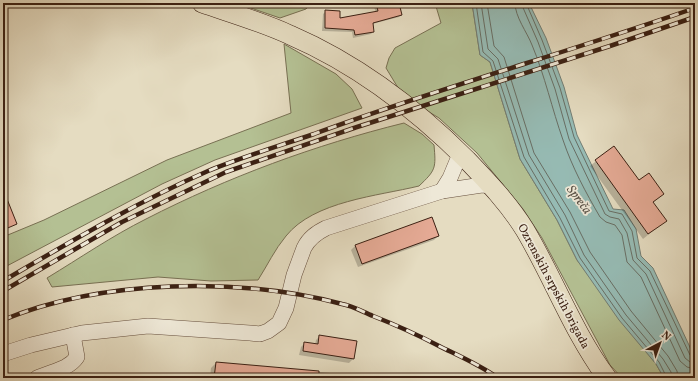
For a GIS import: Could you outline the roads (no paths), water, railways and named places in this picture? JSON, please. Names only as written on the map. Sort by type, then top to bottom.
[{"type":"main road","name":"Ozrenskih srpskih brigada","points":[[202,3],[290,34],[337,59],[379,85],[422,118],[492,186],[525,230],[583,344],[607,378]]},
{"type":"street","points":[[442,191],[450,178],[460,154]]},
{"type":"street","points":[[3,354],[31,345],[73,335],[148,326],[260,334],[274,328],[282,316],[294,275],[308,239],[326,228],[442,191],[482,185],[492,186]]},
{"type":"street","points":[[37,378],[67,367],[74,361],[77,357],[73,335]]},
{"type":"water","name":"Spreča","points":[[472,3],[529,3],[546,38],[564,87],[577,135],[613,209],[624,210],[636,229],[641,256],[653,268],[695,358],[695,378],[664,378],[656,364],[619,320],[577,260],[557,220],[520,159],[490,62],[480,55]]},
{"type":"railway","points":[[3,281],[130,209],[208,171],[361,117],[695,8]]},
{"type":"railway","points":[[3,291],[122,222],[226,172],[357,127],[610,46],[695,17]]},
{"type":"railway","points":[[3,320],[42,306],[83,296],[127,290],[171,286],[216,286],[260,289],[302,295],[350,306],[423,338],[477,365],[498,378]]}]
